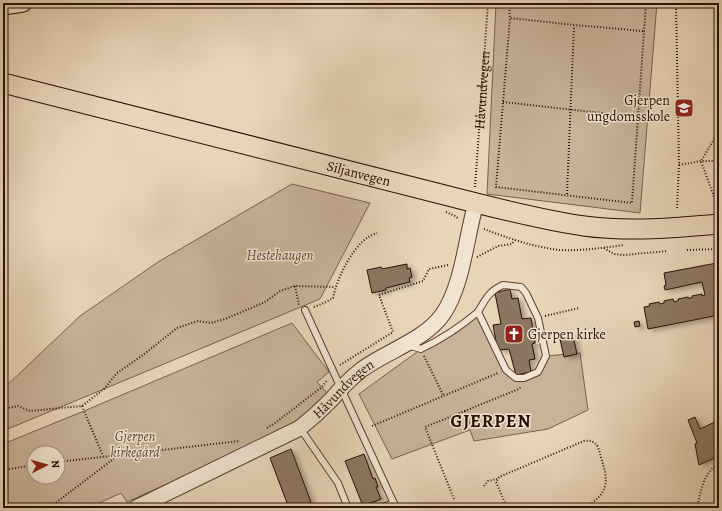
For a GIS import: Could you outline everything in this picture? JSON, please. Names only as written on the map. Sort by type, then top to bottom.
[{"type":"main road","points":[[3,6],[23,3]]},
{"type":"main road","name":"Siljanvegen","points":[[3,83],[475,197],[537,218],[585,226],[661,229],[719,224]]},
{"type":"street","name":"Håvundvegen","points":[[136,508],[300,428],[315,416],[341,388],[361,370],[430,328],[443,314],[452,298],[462,261],[475,197]]},
{"type":"lane","points":[[406,344],[421,349],[436,343],[478,312],[487,297],[495,288],[503,285],[521,287],[526,293],[538,318],[546,356],[538,372],[524,378],[516,378],[506,370],[478,312]]},
{"type":"lane","points":[[305,310],[395,506],[379,508]]},
{"type":"lane","points":[[300,428],[338,483],[348,508]]},
{"type":"path","name":"Håvundvegen","points":[[475,197],[488,3]]},
{"type":"path","points":[[500,3],[509,4],[510,18],[496,187],[568,194],[632,203],[646,3]]},
{"type":"path","points":[[676,3],[680,165],[677,209]]},
{"type":"path","points":[[510,18],[643,31]]},
{"type":"path","points":[[568,194],[574,25]]},
{"type":"path","points":[[503,102],[571,111],[638,117]]},
{"type":"path","points":[[701,161],[719,132]]},
{"type":"path","points":[[680,165],[701,161],[719,162]]},
{"type":"path","points":[[701,161],[719,211]]},
{"type":"path","points":[[295,286],[300,308],[305,310],[333,298],[335,287],[351,254],[371,235],[378,233]]},
{"type":"path","points":[[263,430],[275,423],[322,387],[333,370],[393,332],[379,295],[423,281],[428,269],[469,260],[498,246],[512,244],[514,240]]},
{"type":"path","points":[[602,248],[614,254],[624,255],[668,251]]},
{"type":"path","points":[[687,250],[719,249]]},
{"type":"path","points":[[3,409],[18,406],[30,411],[82,406],[104,389],[117,373],[177,328],[198,321],[211,323],[265,302],[280,291],[295,286],[335,287]]},
{"type":"path","points":[[538,318],[579,308]]},
{"type":"path","points":[[421,349],[443,396]]},
{"type":"path","points":[[372,426],[506,370]]},
{"type":"path","points":[[454,499],[424,427],[519,389],[524,378]]},
{"type":"path","points":[[82,406],[103,456]]},
{"type":"path","points":[[465,411],[470,425]]},
{"type":"path","points":[[66,461],[244,441]]},
{"type":"path","points":[[484,486],[488,481],[497,479],[584,442],[592,441],[598,446],[606,483],[597,500],[585,508]]},
{"type":"path","points":[[49,508],[117,456]]},
{"type":"path","points":[[697,508],[705,478],[714,466],[719,463]]},
{"type":"path","points":[[3,470],[26,466]]},
{"type":"path","points":[[497,479],[497,486],[506,507],[501,508]]},
{"type":"green space","points":[[496,3],[657,3],[640,213],[487,194]]},
{"type":"green space","name":"Hestehaugen","points":[[292,184],[370,203],[320,299],[3,431],[3,389],[80,316],[158,262]]},
{"type":"green space","points":[[478,312],[506,370],[524,378],[538,372],[546,356],[580,353],[588,410],[548,429],[474,441],[470,430],[392,459],[359,394],[421,349]]},
{"type":"green space","name":"Gjerpen kirkegård","points":[[292,323],[329,372],[317,382],[328,394],[285,431],[127,502],[121,493],[88,508],[3,508],[3,444]]},
{"type":"building","points":[[717,263],[719,273],[719,315],[648,329],[644,307],[650,306],[649,304],[659,302],[660,304],[664,303],[664,301],[673,299],[674,302],[678,301],[678,299],[688,297],[692,298],[692,296],[702,294],[702,296],[705,295],[702,282],[665,290],[664,286],[666,285],[664,273]]},
{"type":"building","points":[[407,264],[407,269],[410,268],[412,277],[409,278],[410,282],[372,293],[367,270],[381,267],[382,269]]},
{"type":"building","name":"Gjerpen kirke","points":[[510,289],[512,299],[518,298],[522,319],[531,318],[535,343],[532,344],[535,359],[529,360],[531,372],[516,375],[509,349],[500,350],[499,347],[497,347],[493,325],[501,324],[495,293]]},
{"type":"building","points":[[639,321],[640,326],[635,327],[634,322]]},
{"type":"building","points":[[573,336],[577,354],[564,357],[560,339]]},
{"type":"building","points":[[695,417],[700,429],[719,420],[719,456],[699,465],[695,444],[697,443],[688,420]]},
{"type":"building","points":[[291,449],[311,502],[295,508],[289,508],[270,458]]},
{"type":"building","points":[[364,454],[373,479],[375,478],[378,487],[376,487],[381,499],[363,506],[345,461]]},
{"type":"place","name":"Gjerpen ungdomsskole","points":[[684,108]]},
{"type":"place","name":"Gjerpen kirke","points":[[514,334]]},
{"type":"district","name":"GJERPEN","points":[[491,421]]}]
